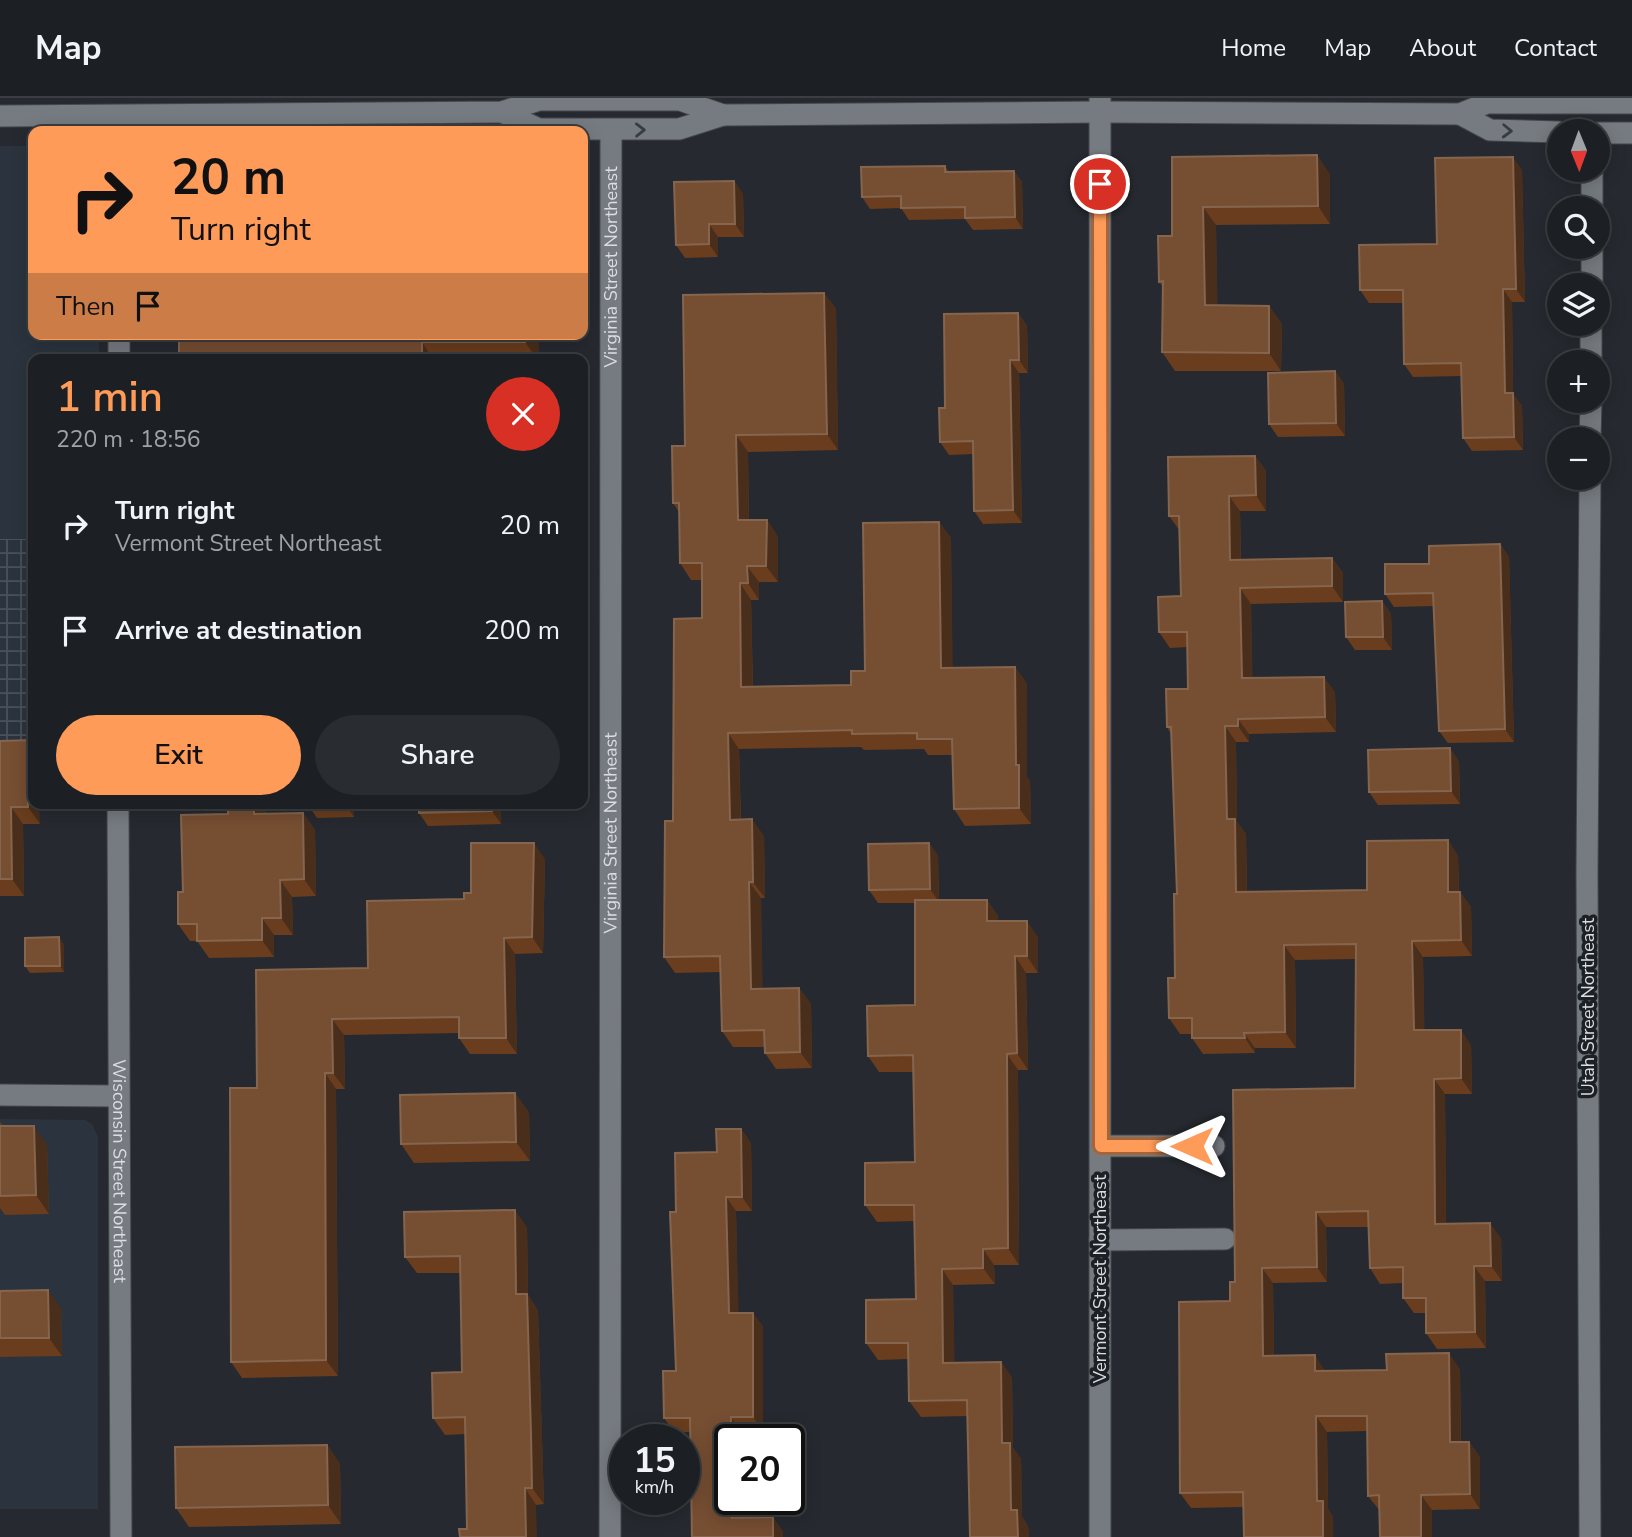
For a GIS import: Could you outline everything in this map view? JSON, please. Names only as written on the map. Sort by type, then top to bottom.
[{"type":"street","points":[[0,116],[502,112],[539,100],[611,99],[680,100],[723,115]]},
{"type":"street","points":[[588,130],[679,129],[723,115],[1100,105],[1460,114],[1488,103],[1590,100],[1632,103]]},
{"type":"street","name":"Vermont Street Northeast","points":[[1100,105],[1100,1537]]},
{"type":"street","points":[[502,112],[531,126]]},
{"type":"street","points":[[1460,114],[1490,130],[1547,132]]},
{"type":"street","name":"Virginia Street Northeast","points":[[610,1537],[611,130]]},
{"type":"street","points":[[1610,133],[1632,132]]},
{"type":"street","name":"Utah Street Northeast","points":[[1590,490],[1587,859],[1590,1537]]},
{"type":"street","name":"Wisconsin Street Northeast","points":[[118,809],[121,1537]]},
{"type":"street","points":[[0,1095],[118,1096]]},
{"type":"street","points":[[1101,1146],[1214,1146]]},
{"type":"street","points":[[1100,1240],[1225,1239]]},
{"type":"shaded area","points":[[0,146],[28,146],[28,340],[99,340],[99,354],[28,354],[28,755],[0,755]]},
{"type":"shaded area","points":[[0,539],[28,539],[28,750],[0,750]]},
{"type":"shaded area","points":[[0,1119],[85,1120],[92,1124],[98,1137],[98,1509],[0,1509]]},
{"type":"building","points":[[1317,155],[1318,206],[1203,207],[1205,305],[1269,306],[1269,353],[1162,352],[1163,281],[1159,282],[1158,236],[1172,236],[1172,157]]},
{"type":"building","points":[[1513,157],[1516,289],[1503,289],[1505,393],[1513,393],[1514,437],[1463,438],[1461,363],[1404,364],[1403,290],[1360,290],[1359,245],[1437,244],[1435,158]]},
{"type":"building","points":[[945,166],[945,172],[1014,171],[1015,217],[965,218],[965,207],[901,208],[901,196],[862,197],[861,167]]},
{"type":"building","points":[[734,181],[735,224],[709,224],[709,244],[676,245],[674,182]]},
{"type":"building","points":[[824,293],[827,434],[736,435],[738,520],[767,520],[766,566],[747,566],[748,583],[740,583],[741,687],[851,685],[851,671],[865,671],[863,523],[939,522],[941,668],[1015,667],[1019,808],[954,809],[952,739],[917,739],[917,733],[852,734],[852,730],[728,733],[730,820],[752,819],[753,882],[749,882],[751,989],[799,988],[800,1052],[765,1053],[764,1030],[722,1031],[720,956],[664,957],[665,821],[673,821],[674,619],[702,618],[702,563],[680,563],[679,503],[673,503],[672,446],[685,446],[683,295]]},
{"type":"building","points":[[1018,313],[1019,360],[1010,360],[1013,510],[974,511],[973,441],[940,442],[939,408],[945,408],[944,314]]},
{"type":"building","points":[[179,340],[525,340],[422,342],[422,354],[179,354]]},
{"type":"building","points":[[1335,371],[1336,423],[1269,424],[1268,373]]},
{"type":"building","points":[[1255,456],[1256,495],[1229,496],[1230,560],[1332,558],[1332,586],[1240,588],[1242,678],[1324,677],[1325,717],[1238,719],[1238,726],[1225,726],[1227,819],[1235,819],[1236,892],[1367,890],[1367,841],[1448,840],[1448,892],[1460,892],[1461,940],[1412,941],[1414,1030],[1461,1030],[1461,1078],[1434,1079],[1435,1224],[1490,1223],[1491,1266],[1474,1266],[1475,1332],[1426,1333],[1426,1298],[1403,1298],[1403,1267],[1370,1268],[1368,1211],[1316,1212],[1317,1267],[1262,1268],[1263,1356],[1315,1355],[1315,1371],[1387,1370],[1386,1354],[1449,1353],[1450,1442],[1469,1442],[1470,1494],[1421,1495],[1421,1537],[1380,1537],[1379,1495],[1368,1496],[1367,1416],[1316,1416],[1317,1501],[1323,1501],[1323,1537],[1244,1537],[1243,1492],[1180,1493],[1179,1302],[1230,1301],[1230,1282],[1235,1282],[1233,1090],[1355,1088],[1356,944],[1284,945],[1285,1032],[1244,1033],[1245,1038],[1192,1038],[1192,1018],[1169,1018],[1168,978],[1175,978],[1174,894],[1177,894],[1171,727],[1167,727],[1166,689],[1188,689],[1187,632],[1159,632],[1158,597],[1181,596],[1179,516],[1169,516],[1168,457]]},
{"type":"building","points":[[1500,544],[1505,729],[1439,731],[1433,593],[1385,594],[1385,564],[1429,564],[1429,546]]},
{"type":"building","points":[[1382,601],[1383,637],[1346,637],[1345,602]]},
{"type":"building","points":[[28,740],[28,807],[11,807],[12,879],[0,879],[0,741]]},
{"type":"building","points":[[1450,748],[1451,791],[1369,792],[1368,750]]},
{"type":"building","points":[[228,809],[254,809],[254,814],[303,813],[304,879],[280,880],[281,918],[262,918],[262,940],[197,941],[197,924],[178,924],[178,892],[183,892],[181,815],[228,814]]},
{"type":"building","points":[[419,809],[492,809],[492,811],[419,813]]},
{"type":"building","points":[[471,843],[534,843],[532,937],[504,938],[506,1038],[459,1038],[459,1017],[332,1019],[333,1073],[325,1073],[326,1360],[231,1362],[230,1088],[257,1088],[256,970],[368,968],[367,901],[464,899],[464,893],[471,893]]},
{"type":"building","points":[[929,843],[930,889],[869,890],[868,844]]},
{"type":"building","points":[[915,900],[987,900],[987,921],[1027,921],[1027,956],[1015,956],[1017,1053],[1007,1054],[1008,1248],[983,1249],[983,1268],[942,1269],[943,1363],[1001,1362],[1002,1443],[1010,1443],[1011,1510],[1017,1510],[1018,1537],[970,1537],[967,1400],[909,1401],[908,1343],[866,1343],[866,1300],[916,1299],[914,1205],[865,1205],[865,1163],[915,1162],[913,1055],[868,1056],[867,1006],[915,1005]]},
{"type":"building","points":[[59,937],[60,966],[25,966],[25,938]]},
{"type":"building","points":[[515,1093],[516,1142],[401,1144],[400,1095]]},
{"type":"building","points":[[0,1126],[34,1126],[36,1195],[0,1196]]},
{"type":"building","points":[[716,1129],[741,1129],[742,1197],[726,1197],[729,1313],[753,1313],[753,1417],[731,1417],[731,1424],[714,1424],[714,1515],[732,1515],[732,1518],[773,1517],[773,1537],[692,1537],[692,1515],[700,1515],[700,1424],[690,1424],[690,1418],[664,1418],[663,1371],[676,1371],[670,1212],[676,1212],[675,1153],[717,1152]]},
{"type":"building","points":[[515,1210],[516,1294],[527,1294],[532,1488],[525,1488],[526,1537],[460,1537],[459,1529],[467,1529],[465,1417],[433,1418],[432,1373],[462,1372],[460,1256],[405,1257],[404,1212]]},
{"type":"building","points":[[48,1290],[49,1338],[0,1338],[0,1291]]},
{"type":"building","points":[[327,1445],[328,1505],[176,1508],[175,1447]]},
{"type":"route","points":[[1100,184],[1101,1146],[1192,1146]]}]
